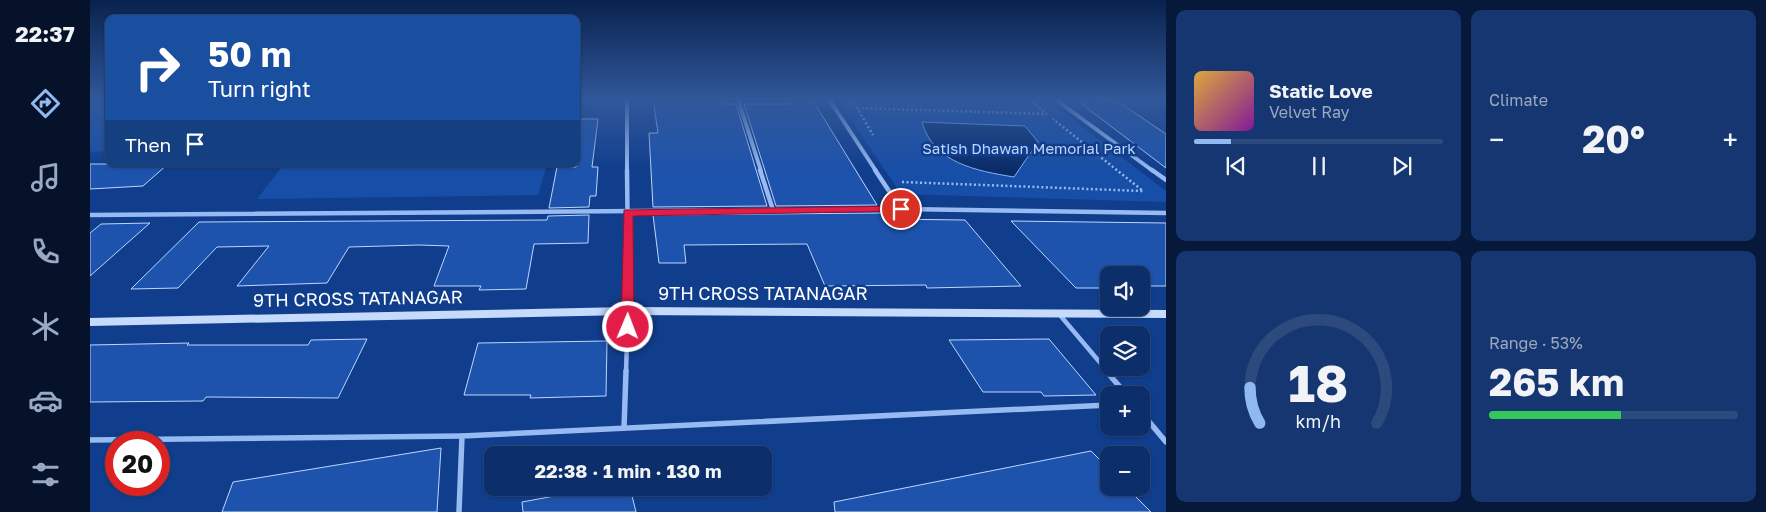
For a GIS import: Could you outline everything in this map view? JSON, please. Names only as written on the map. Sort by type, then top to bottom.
[{"type":"street","points":[[627,123],[628,311]]},
{"type":"street","points":[[746,123],[773,210]]},
{"type":"street","points":[[845,123],[901,209]]},
{"type":"street","points":[[1088,123],[1166,180]]},
{"type":"street","points":[[90,215],[901,209],[1166,213]]},
{"type":"street","name":"9TH CROSS TATANAGAR","points":[[90,322],[628,311],[1166,314]]},
{"type":"lane","points":[[624,428],[628,311]]},
{"type":"lane","points":[[1058,313],[1119,386]]},
{"type":"lane","points":[[90,440],[462,436],[1100,405]]},
{"type":"lane","points":[[1150,423],[1166,442]]},
{"type":"lane","points":[[459,512],[462,436]]},
{"type":"path","points":[[866,123],[876,141]]},
{"type":"path","points":[[900,182],[1143,191],[1058,123]]},
{"type":"green space","points":[[90,123],[105,123],[105,151],[90,152]]},
{"type":"green space","name":"Satish Dhawan Memorial Park","points":[[853,123],[1077,123],[1166,191],[1166,202],[901,194]]},
{"type":"green space","points":[[282,167],[546,167],[538,195],[257,199]]},
{"type":"shaded area","points":[[922,123],[1025,126],[1038,142],[1014,177],[986,172],[958,163],[936,147],[928,136]]},
{"type":"building","points":[[580,123],[598,123],[592,167],[598,167],[596,196],[590,196],[589,207],[549,208],[557,167],[580,167]]},
{"type":"building","points":[[657,123],[742,123],[767,206],[653,207],[649,133],[658,133]]},
{"type":"building","points":[[750,123],[827,123],[877,205],[776,206]]},
{"type":"building","points":[[1107,123],[1150,123],[1166,134],[1166,168]]},
{"type":"building","points":[[90,164],[105,164],[105,167],[165,167],[143,186],[90,189]]},
{"type":"building","points":[[882,213],[886,219],[965,220],[1021,286],[927,288],[926,285],[825,286],[807,244],[684,245],[686,263],[659,263],[653,215]]},
{"type":"building","points":[[589,215],[588,243],[534,244],[526,289],[479,290],[481,286],[434,286],[449,246],[419,245],[349,247],[327,283],[237,286],[269,246],[217,247],[178,288],[131,289],[199,222],[547,220],[548,216]]},
{"type":"building","points":[[1011,221],[1166,223],[1166,286],[1150,286],[1150,266],[1100,266],[1100,288],[1076,288]]},
{"type":"building","points":[[150,223],[90,276],[90,233],[101,224]]},
{"type":"building","points":[[367,339],[338,398],[206,397],[203,401],[90,402],[90,345],[189,343],[187,345],[308,345],[311,340]]},
{"type":"building","points":[[1049,339],[1096,395],[1044,396],[1041,392],[983,392],[949,340]]},
{"type":"building","points":[[607,341],[606,396],[530,398],[531,395],[464,395],[478,343]]},
{"type":"building","points":[[441,448],[437,512],[222,512],[233,482]]},
{"type":"building","points":[[1091,451],[1100,460],[1100,496],[1135,496],[1151,512],[835,512],[834,502]]},
{"type":"building","points":[[555,496],[632,496],[636,512],[523,512],[522,502]]},
{"type":"route","points":[[628,327],[628,212],[901,209]]}]
